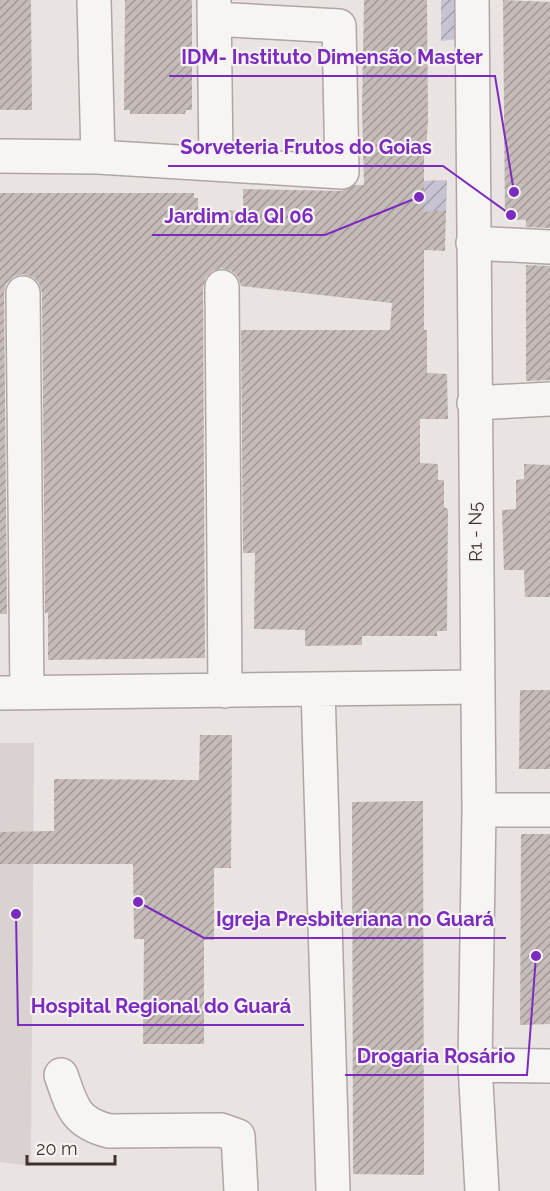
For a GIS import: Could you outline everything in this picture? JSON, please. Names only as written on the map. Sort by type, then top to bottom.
[{"type":"street","points":[[94,0],[98,157]]},
{"type":"street","name":"R1 - N5","points":[[472,0],[479,810],[475,1065],[482,1178]]},
{"type":"street","points":[[0,156],[98,157],[340,173],[343,170],[339,26],[214,9],[216,163]]},
{"type":"street","points":[[473,243],[550,247]]},
{"type":"street","points":[[222,287],[225,691]]},
{"type":"street","points":[[23,293],[14,693],[477,687]]},
{"type":"street","points":[[474,403],[550,399]]},
{"type":"street","points":[[318,689],[333,1191]]},
{"type":"street","points":[[479,810],[550,810]]},
{"type":"street","points":[[475,1065],[550,1065]]},
{"type":"street","points":[[61,1075],[73,1107],[81,1119],[93,1127],[110,1131],[220,1130],[238,1136],[241,1191]]},
{"type":"street","points":[[456,1191],[482,1178]]},
{"type":"shaded area","points":[[441,0],[457,0],[457,39],[441,41]]},
{"type":"shaded area","points":[[447,180],[446,212],[394,219],[391,182]]},
{"type":"shaded area","points":[[0,743],[34,743],[31,1166],[0,1162]]},
{"type":"building","points":[[0,0],[31,0],[32,110],[0,110]]},
{"type":"building","points":[[125,0],[192,0],[192,110],[186,110],[185,114],[130,114],[130,110],[124,110]]},
{"type":"building","points":[[364,0],[427,0],[428,120],[426,152],[424,152],[424,212],[446,210],[445,251],[424,250],[424,330],[427,330],[427,373],[447,374],[448,419],[420,419],[420,463],[438,464],[438,480],[444,480],[444,507],[448,509],[447,631],[437,631],[437,636],[362,636],[362,645],[305,646],[305,630],[254,629],[255,553],[243,553],[241,330],[390,330],[392,303],[241,286],[238,277],[232,271],[221,268],[206,277],[203,287],[205,658],[48,660],[48,613],[45,613],[42,293],[39,283],[33,277],[23,274],[13,277],[6,284],[4,293],[7,614],[0,614],[0,193],[194,193],[194,198],[198,198],[198,209],[243,211],[243,189],[341,191],[355,185],[364,185],[362,109]]},
{"type":"building","points":[[503,0],[550,2],[550,228],[526,227],[526,220],[505,219]]},
{"type":"building","points":[[526,265],[550,266],[550,380],[526,381]]},
{"type":"building","points":[[524,464],[550,465],[550,597],[525,597],[524,570],[504,570],[502,510],[516,509],[516,480],[524,479]]},
{"type":"building","points":[[520,690],[550,690],[550,769],[519,769]]},
{"type":"building","points":[[200,735],[232,735],[231,868],[214,868],[214,940],[204,940],[204,1044],[143,1044],[144,939],[134,939],[133,864],[0,864],[0,832],[54,831],[54,779],[199,780]]},
{"type":"building","points":[[423,801],[424,1175],[353,1174],[352,802]]},
{"type":"building","points":[[521,834],[550,834],[550,1024],[520,1025]]},
{"type":"place","name":"IDM- Instituto Dimensão Master","points":[[514,192]]},
{"type":"place","name":"Jardim da QI 06","points":[[419,197]]},
{"type":"place","name":"Sorveteria Frutos do Goias","points":[[511,215]]},
{"type":"place","name":"Igreja Presbiteriana no Guará","points":[[138,902]]},
{"type":"place","name":"Hospital Regional do Guará","points":[[16,914]]},
{"type":"place","name":"Drogaria Rosário","points":[[536,956]]}]
